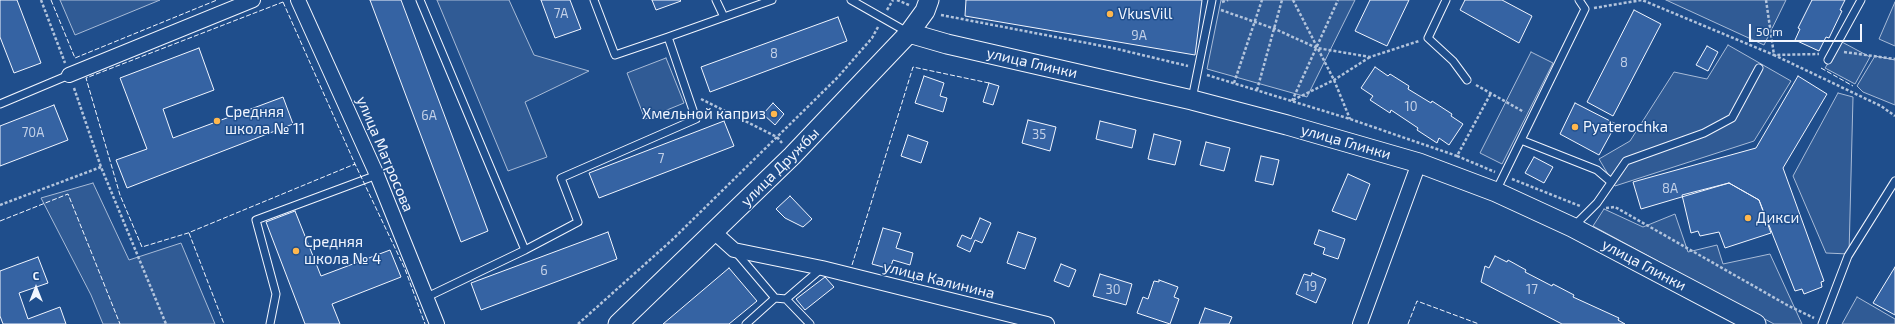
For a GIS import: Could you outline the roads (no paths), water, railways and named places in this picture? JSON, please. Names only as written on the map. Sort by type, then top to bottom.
[{"type":"street","points":[[69,75],[253,0]]},
{"type":"street","name":"улица Матросова","points":[[298,0],[377,176],[427,296],[437,324]]},
{"type":"street","name":"улица Дружбы","points":[[618,324],[792,156],[909,33],[927,5]]},
{"type":"street","name":"улица Глинки","points":[[909,33],[947,44],[1192,100],[1500,184],[1572,227],[1756,324]]},
{"type":"street","points":[[1360,324],[1419,163]]},
{"type":"street","points":[[714,232],[734,250]]},
{"type":"street","name":"улица Калинина","points":[[734,250],[822,268],[1047,324]]},
{"type":"lane","points":[[420,0],[525,250]]},
{"type":"lane","points":[[594,0],[615,55],[772,0]]},
{"type":"lane","points":[[716,0],[724,17]]},
{"type":"lane","points":[[851,0],[909,33]]},
{"type":"lane","points":[[1446,0],[1428,38],[1453,60],[1466,80]]},
{"type":"lane","points":[[1500,184],[1585,9],[1579,0]]},
{"type":"lane","points":[[1829,57],[1862,0]]},
{"type":"lane","points":[[1192,100],[1211,3]]},
{"type":"lane","points":[[427,296],[525,250],[578,222],[561,178],[696,119],[668,37]]},
{"type":"lane","points":[[1572,227],[1597,203],[1626,161],[1704,133],[1732,118],[1759,68]]},
{"type":"lane","points":[[0,104],[69,75]]},
{"type":"lane","points":[[1521,140],[1597,170],[1611,182]]},
{"type":"lane","points":[[270,324],[276,294],[256,220],[377,176]]},
{"type":"lane","points":[[1822,323],[1848,256],[1895,181]]},
{"type":"lane","points":[[734,250],[776,298],[786,299],[810,324]]},
{"type":"lane","points":[[786,299],[822,268]]},
{"type":"lane","points":[[746,324],[776,298]]},
{"type":"place","name":"VkusVill","points":[[1110,14]]},
{"type":"place","name":"Хмельной каприз","points":[[774,114]]},
{"type":"place","name":"Средняя школа № 11","points":[[217,121]]},
{"type":"place","name":"Pyaterochka","points":[[1575,127]]},
{"type":"place","name":"Дикси","points":[[1748,218]]},
{"type":"place","name":"Средняя школа № 4","points":[[296,251]]}]
